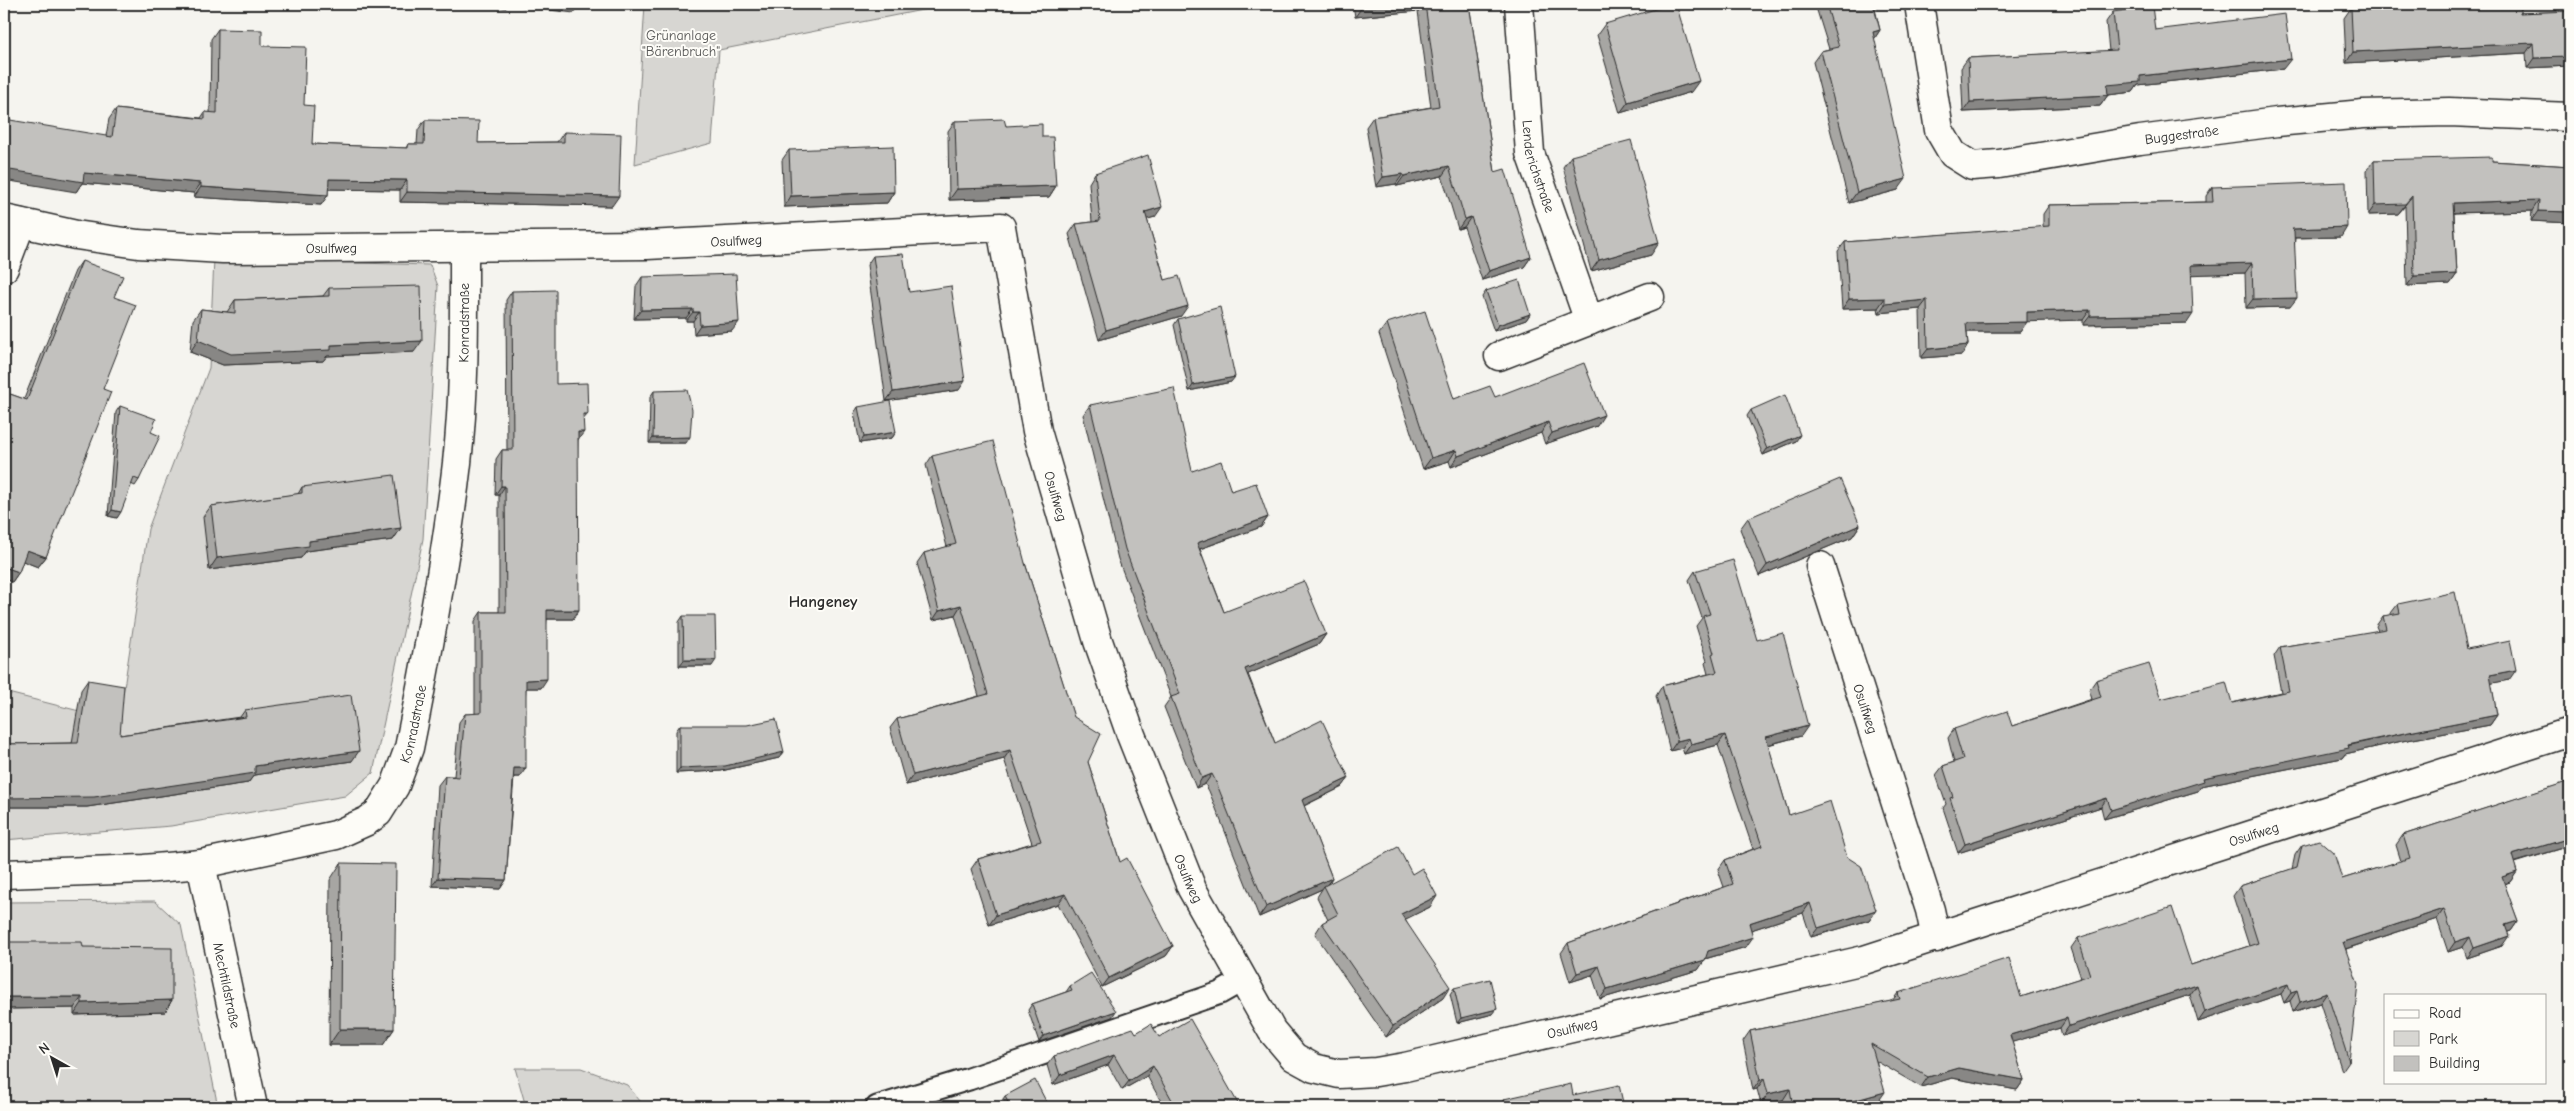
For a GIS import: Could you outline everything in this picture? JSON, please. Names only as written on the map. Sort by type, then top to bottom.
[{"type":"street","name":"Lenderichstraße","points":[[1519,4],[1530,152],[1589,321]]},
{"type":"street","name":"Buggestraße","points":[[1919,4],[1939,130],[1953,154],[1972,166],[1999,164],[2140,140],[2277,122],[2344,116],[2449,112],[2570,117]]},
{"type":"street","points":[[4,268],[12,221]]},
{"type":"street","name":"Osulfweg","points":[[12,221],[129,243],[183,247],[647,245],[1002,228],[1038,431],[1098,641],[1131,736],[1181,863],[1192,889],[1272,1031],[1294,1057],[1314,1068],[1339,1074],[1376,1072],[1864,960],[2570,732]]},
{"type":"street","name":"Konradstraße","points":[[4,874],[144,869],[201,864],[309,842],[355,827],[378,813],[386,803],[402,770],[416,714],[446,553],[457,461],[464,362],[464,247]]},
{"type":"street","points":[[1499,356],[1650,298]]},
{"type":"street","name":"Osulfweg","points":[[1820,566],[1930,910],[1936,938]]},
{"type":"street","name":"Mechtildstraße","points":[[201,864],[253,1107]]},
{"type":"lane","points":[[877,1107],[969,1079],[1211,996],[1243,980]]},
{"type":"green space","name":"Grünanlage \"Bärenbruch\"","points":[[645,4],[953,4],[719,50],[712,143],[635,164]]},
{"type":"green space","points":[[214,259],[430,265],[438,286],[423,539],[373,773],[345,796],[171,826],[4,840],[4,692],[119,721],[148,529],[209,368]]},
{"type":"green space","points":[[155,901],[181,925],[218,1107],[4,1107],[4,902]]},
{"type":"green space","points":[[515,1068],[581,1068],[627,1085],[645,1107],[526,1107]]},
{"type":"building","points":[[550,4],[578,4],[578,7]]},
{"type":"building","points":[[1361,4],[1393,4],[1362,7]]},
{"type":"building","points":[[1425,4],[1469,4],[1495,172],[1505,169],[1531,257],[1489,271],[1471,217],[1465,219],[1449,166],[1404,176],[1403,174],[1383,177],[1373,117],[1439,106]]},
{"type":"building","points":[[1676,4],[1699,81],[1628,102],[1605,24]]},
{"type":"building","points":[[1826,4],[1873,4],[1880,30],[1873,32],[1906,179],[1857,192],[1821,51],[1839,47]]},
{"type":"building","points":[[2408,4],[2520,4],[2520,13],[2570,11],[2570,57],[2534,58],[2533,43],[2353,52],[2351,8]]},
{"type":"building","points":[[2152,6],[2155,30],[2285,14],[2291,59],[2140,76],[2140,82],[2107,85],[2108,95],[1970,102],[1968,58],[2117,50],[2113,12]]},
{"type":"building","points":[[218,29],[262,30],[262,46],[306,47],[304,105],[314,106],[312,144],[408,148],[408,144],[424,144],[425,120],[479,121],[478,143],[564,142],[564,132],[621,134],[619,196],[407,192],[407,180],[329,179],[328,195],[201,187],[201,183],[84,173],[83,182],[4,169],[4,119],[112,137],[116,109],[205,119],[205,112],[217,113]]},
{"type":"building","points":[[1004,119],[1006,126],[1042,124],[1042,137],[1053,137],[1056,186],[957,189],[955,121]]},
{"type":"building","points":[[1631,140],[1659,243],[1599,260],[1571,156]]},
{"type":"building","points":[[893,146],[894,192],[791,196],[789,150]]},
{"type":"building","points":[[1148,155],[1162,207],[1145,212],[1165,280],[1179,276],[1188,306],[1106,330],[1076,224],[1100,221],[1095,173]]},
{"type":"building","points":[[2492,157],[2492,161],[2570,166],[2570,212],[2538,211],[2539,200],[2453,203],[2457,274],[2414,276],[2412,196],[2405,204],[2375,205],[2374,160]]},
{"type":"building","points":[[2346,182],[2347,227],[2292,229],[2294,231],[2297,298],[2253,299],[2252,263],[2191,265],[2193,314],[2090,316],[2090,310],[2027,312],[2027,322],[1966,323],[1968,345],[1928,349],[1927,300],[1885,304],[1885,298],[1849,299],[1845,242],[2049,226],[2049,205],[2213,202],[2212,187]]},
{"type":"building","points":[[903,254],[909,292],[951,286],[965,381],[893,392],[873,256]]},
{"type":"building","points":[[82,261],[123,276],[114,297],[136,305],[103,389],[111,392],[46,557],[27,550],[19,572],[4,567],[4,410],[10,394],[27,400]]},
{"type":"building","points":[[736,274],[739,322],[700,325],[699,312],[693,312],[693,309],[641,310],[642,277]]},
{"type":"building","points":[[1519,280],[1530,314],[1498,325],[1486,291]]},
{"type":"building","points":[[421,286],[422,341],[331,345],[331,350],[231,354],[198,340],[201,309],[235,313],[235,300],[329,296],[329,288]]},
{"type":"building","points":[[556,290],[556,384],[587,383],[588,414],[583,414],[584,432],[578,432],[579,610],[547,610],[547,679],[526,680],[526,768],[514,768],[506,880],[438,878],[445,776],[459,777],[465,714],[481,713],[481,612],[506,612],[505,486],[501,486],[502,450],[513,450],[512,291]]},
{"type":"building","points":[[1220,307],[1235,377],[1193,385],[1178,319]]},
{"type":"building","points":[[1425,311],[1454,399],[1490,386],[1495,397],[1584,363],[1604,415],[1552,433],[1548,422],[1458,456],[1456,450],[1431,458],[1387,323]]},
{"type":"building","points":[[1174,388],[1192,471],[1221,461],[1231,491],[1256,483],[1268,517],[1197,543],[1224,612],[1304,581],[1326,634],[1245,669],[1275,743],[1322,720],[1349,778],[1302,800],[1332,878],[1266,907],[1216,782],[1212,774],[1202,778],[1171,697],[1180,694],[1125,549],[1090,405]]},
{"type":"building","points":[[687,390],[692,410],[690,437],[653,438],[654,391]]},
{"type":"building","points":[[1785,395],[1800,435],[1767,449],[1751,410]]},
{"type":"building","points":[[890,401],[896,432],[864,437],[858,407]]},
{"type":"building","points":[[120,406],[156,419],[151,432],[160,436],[139,480],[134,478],[121,512],[112,510]]},
{"type":"building","points":[[993,441],[1025,563],[1074,717],[1101,734],[1088,762],[1120,862],[1127,858],[1173,946],[1109,978],[1065,894],[996,915],[978,859],[1041,841],[1010,750],[913,775],[897,719],[988,694],[961,605],[939,611],[924,553],[956,544],[932,456]]},
{"type":"building","points":[[394,475],[401,528],[309,541],[309,546],[217,558],[211,506],[302,493],[302,487]]},
{"type":"building","points":[[1840,479],[1860,525],[1767,565],[1748,518]]},
{"type":"building","points":[[1733,560],[1757,640],[1783,633],[1808,726],[1766,737],[1789,815],[1830,801],[1847,857],[1861,866],[1876,910],[1818,928],[1810,903],[1749,923],[1753,937],[1708,951],[1705,960],[1607,989],[1599,966],[1577,973],[1568,943],[1733,884],[1725,860],[1762,846],[1725,735],[1691,744],[1689,738],[1677,741],[1662,686],[1717,672],[1712,654],[1714,653],[1703,616],[1710,614],[1695,571]]},
{"type":"building","points":[[2455,592],[2467,649],[2510,640],[2516,670],[2490,675],[2497,715],[2348,745],[2349,748],[2203,778],[2204,781],[2111,810],[2107,798],[1965,844],[1950,798],[1953,797],[1943,766],[1963,759],[1954,729],[2007,711],[2012,726],[2101,697],[2096,680],[2149,664],[2161,699],[2226,682],[2232,703],[2289,691],[2280,647],[2386,629],[2383,616],[2400,613],[2398,604]]},
{"type":"building","points":[[683,616],[715,616],[716,660],[684,660]]},
{"type":"building","points":[[88,680],[124,686],[120,735],[246,717],[245,710],[351,695],[359,751],[255,766],[255,773],[94,797],[4,798],[4,744],[78,743]]},
{"type":"building","points":[[776,719],[784,752],[725,766],[680,768],[680,725],[747,725]]},
{"type":"building","points":[[2570,781],[2570,838],[2512,855],[2517,872],[2502,877],[2518,921],[2505,925],[2509,936],[2474,948],[2470,937],[2455,942],[2444,909],[2343,942],[2358,984],[2349,1061],[2327,993],[2300,1002],[2297,991],[2291,993],[2288,984],[2205,1012],[2197,985],[2069,1026],[2067,1018],[2010,1035],[2024,1080],[1959,1068],[1928,1077],[1871,1044],[1885,1092],[1831,1107],[1793,1107],[1790,1089],[1768,1094],[1764,1079],[1760,1080],[1750,1031],[1900,999],[1898,993],[2009,958],[2021,997],[2090,975],[2078,938],[2172,907],[2191,965],[2258,943],[2240,886],[2297,867],[2302,845],[2319,840],[2334,853],[2342,879],[2410,858],[2403,835]]},
{"type":"building","points":[[1398,847],[1412,874],[1422,868],[1437,896],[1401,914],[1450,987],[1393,1026],[1322,923],[1338,914],[1324,886]]},
{"type":"building","points":[[341,863],[396,864],[394,1029],[340,1029]]},
{"type":"building","points":[[4,942],[82,942],[83,947],[172,948],[172,1000],[82,1003],[82,997],[4,997]]},
{"type":"building","points":[[1091,973],[1116,1011],[1043,1036],[1032,1004],[1072,990],[1070,986]]},
{"type":"building","points":[[1490,979],[1497,1009],[1461,1018],[1454,988]]},
{"type":"building","points":[[1190,1019],[1240,1107],[1176,1107],[1153,1066],[1129,1081],[1114,1055],[1060,1075],[1054,1056],[1133,1028],[1136,1033],[1151,1024],[1159,1037]]},
{"type":"building","points":[[1035,1080],[1049,1107],[1010,1107],[1005,1096]]},
{"type":"building","points":[[1571,1084],[1573,1095],[1619,1085],[1624,1107],[1505,1107],[1504,1099]]},
{"type":"district","name":"Hangeney","points":[[823,601]]}]
